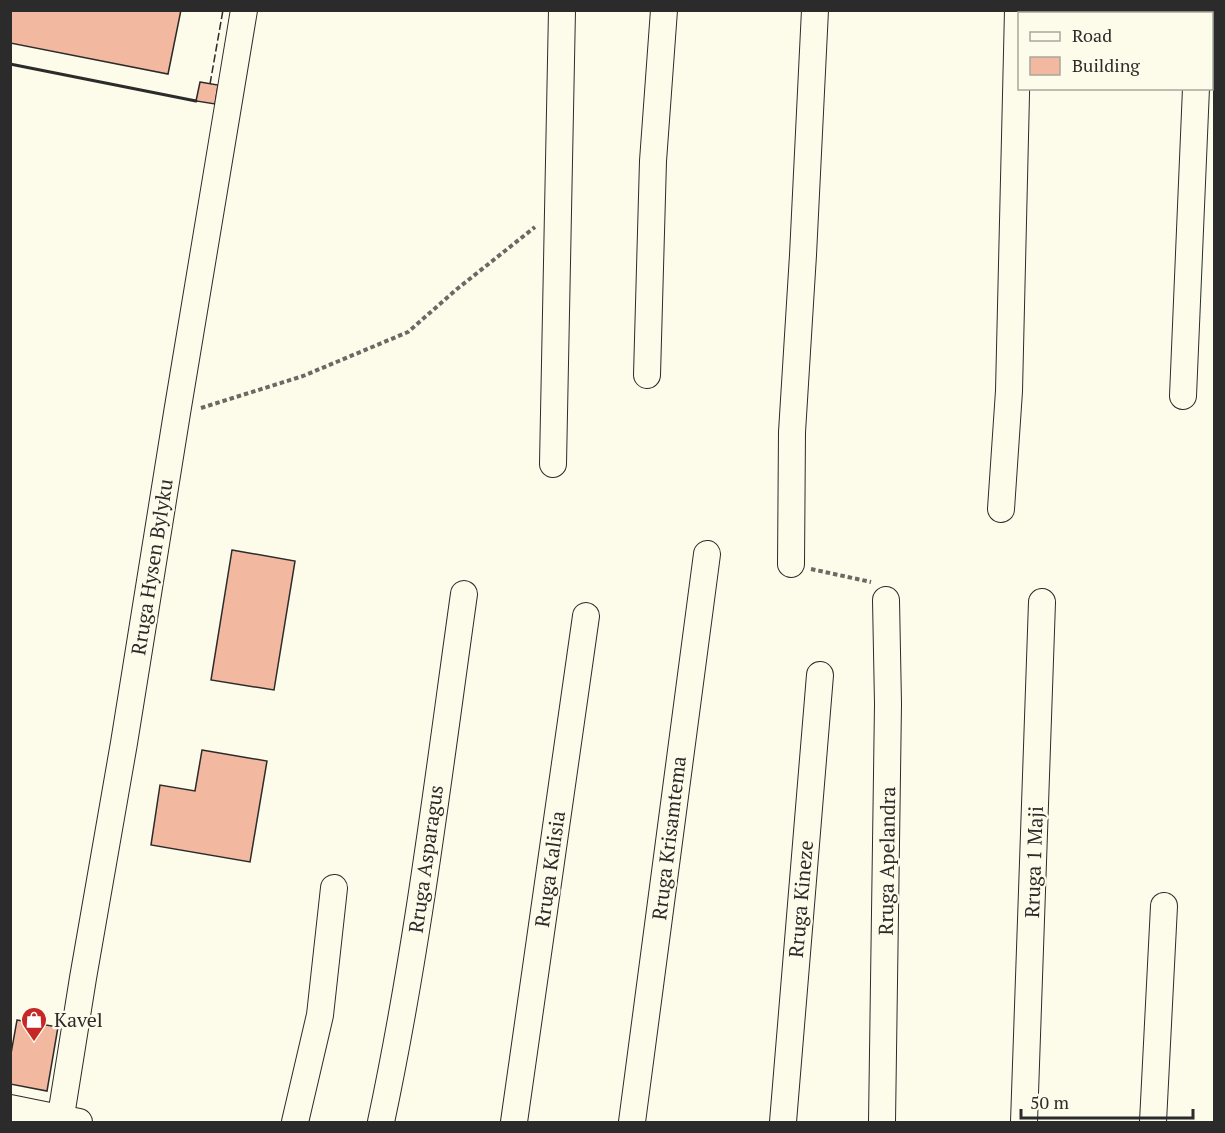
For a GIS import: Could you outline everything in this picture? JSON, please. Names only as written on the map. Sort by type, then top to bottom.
[{"type":"street","name":"Rruga Hysen Bylyku","points":[[67,1121],[82,978],[124,743],[244,10]]},
{"type":"street","points":[[553,464],[562,10]]},
{"type":"street","points":[[647,375],[653,161],[664,10]]},
{"type":"street","points":[[791,564],[792,432],[815,10]]},
{"type":"street","points":[[1001,509],[1010,380],[1018,10]]},
{"type":"street","points":[[1183,396],[1196,90]]},
{"type":"street","name":"Rruga Krisamtema","points":[[632,1122],[706,554]]},
{"type":"street","name":"Rruga Asparagus","points":[[381,1122],[399,1038],[464,594]]},
{"type":"street","name":"Rruga Apelandra","points":[[882,1122],[887,875],[886,600]]},
{"type":"street","name":"Rruga 1 Maji","points":[[1024,1122],[1042,602]]},
{"type":"street","name":"Rruga Kalisia","points":[[514,1122],[586,616]]},
{"type":"street","name":"Rruga Kineze","points":[[783,1122],[820,675]]},
{"type":"street","points":[[295,1122],[320,1015],[334,888]]},
{"type":"street","points":[[1153,1122],[1164,906]]},
{"type":"street","points":[[10,1108],[67,1121]]},
{"type":"path","points":[[177,413],[209,406],[303,376],[408,332],[457,289],[557,209]]},
{"type":"path","points":[[791,564],[887,586],[886,600]]},
{"type":"building","points":[[10,10],[181,10],[168,74],[10,43]]},
{"type":"building","points":[[200,82],[218,85],[215,104],[196,101]]},
{"type":"building","points":[[232,550],[295,561],[274,690],[211,680]]},
{"type":"building","points":[[202,750],[267,761],[250,862],[151,845],[160,785],[195,791]]},
{"type":"building","name":"Kavel","points":[[17,1020],[58,1027],[47,1091],[10,1084],[10,1059]]},
{"type":"fence","points":[[210,84],[223,10]]},
{"type":"wall","points":[[10,64],[196,101]]},
{"type":"place","name":"Kavel","points":[[34,1043]]}]
